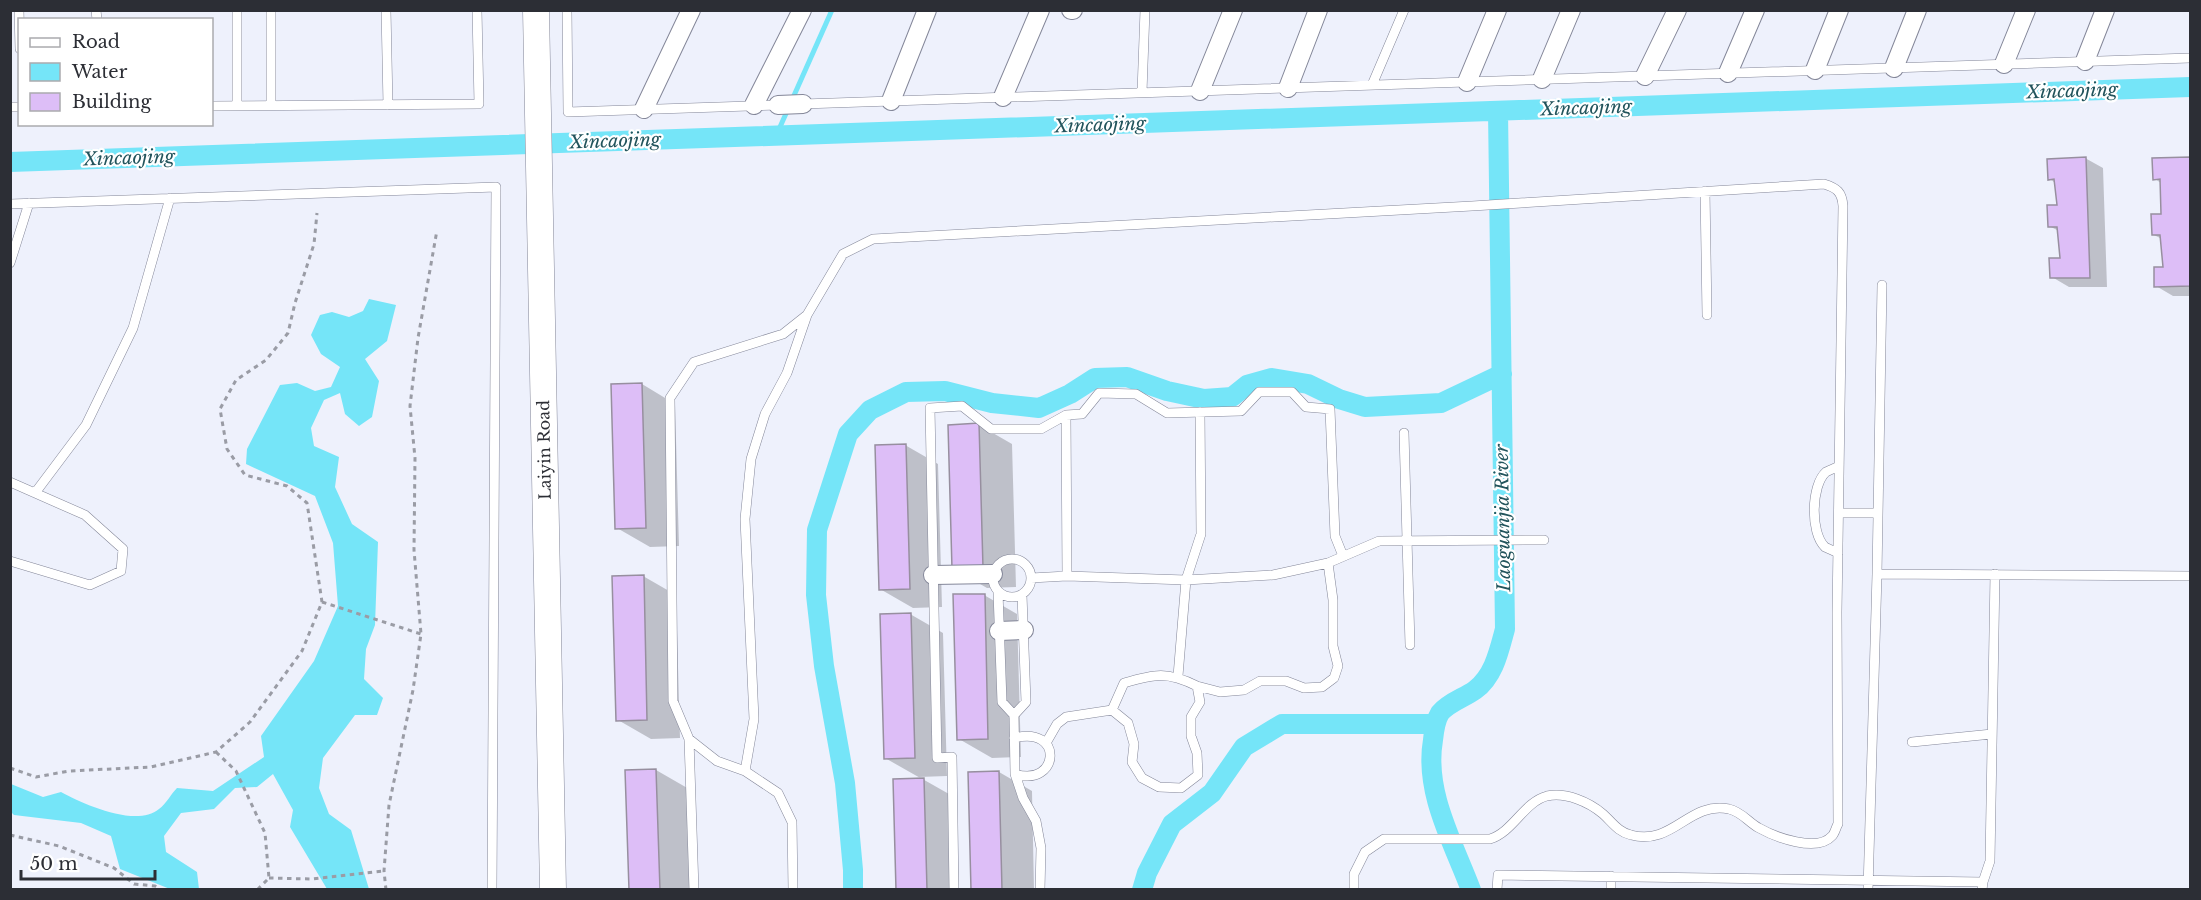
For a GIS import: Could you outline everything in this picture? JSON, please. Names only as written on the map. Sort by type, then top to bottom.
[{"type":"street","name":"Laiyin Road","points":[[536,10],[553,890]]},
{"type":"street","points":[[644,109],[691,10]]},
{"type":"street","points":[[754,105],[802,10]]},
{"type":"street","points":[[891,101],[927,10]]},
{"type":"street","points":[[1003,97],[1040,10]]},
{"type":"street","points":[[1200,91],[1233,10]]},
{"type":"street","points":[[1288,88],[1318,10]]},
{"type":"street","points":[[1467,82],[1497,10]]},
{"type":"street","points":[[1542,79],[1571,10]]},
{"type":"street","points":[[1645,76],[1677,10]]},
{"type":"street","points":[[1728,73],[1755,10]]},
{"type":"street","points":[[1815,70],[1839,10]]},
{"type":"street","points":[[1894,68],[1917,10]]},
{"type":"street","points":[[2004,64],[2026,10]]},
{"type":"street","points":[[2085,61],[2105,10]]},
{"type":"street","points":[[933,575],[993,574]]},
{"type":"street","points":[[999,631],[1024,630]]},
{"type":"lane","points":[[237,10],[237,105]]},
{"type":"lane","points":[[271,10],[271,105]]},
{"type":"lane","points":[[386,10],[388,105]]},
{"type":"lane","points":[[213,106],[478,104],[477,10]]},
{"type":"lane","points":[[567,10],[568,112],[2190,58]]},
{"type":"lane","points":[[1142,93],[1145,10]]},
{"type":"lane","points":[[1372,85],[1404,10]]},
{"type":"lane","points":[[746,771],[754,718],[745,519],[751,459],[765,414],[787,374],[807,315],[843,254],[873,239],[1824,184],[1835,188],[1842,195],[1838,824],[1832,836],[1822,843],[1801,843],[1777,838],[1757,827],[1743,814],[1717,808],[1695,814],[1660,836],[1643,837],[1629,835],[1618,829],[1602,813],[1588,804],[1560,796],[1547,796],[1536,802],[1498,837],[1469,840],[1384,839],[1365,852],[1354,874],[1354,890]]},
{"type":"lane","points":[[10,204],[495,188],[492,890]]},
{"type":"lane","points":[[1705,191],[1707,315]]},
{"type":"lane","points":[[35,493],[86,424],[133,328],[170,198]]},
{"type":"lane","points":[[10,263],[29,203]]},
{"type":"lane","points":[[1868,885],[1882,285]]},
{"type":"lane","points":[[694,890],[689,739],[673,701],[670,398],[694,362],[783,334],[807,315]]},
{"type":"lane","points":[[954,890],[952,757],[936,758],[930,408],[962,406],[991,429],[1041,429],[1066,415],[1082,414],[1099,393],[1136,393],[1167,413],[1241,411],[1259,392],[1292,392],[1306,407],[1330,409],[1335,536],[1343,556]]},
{"type":"lane","points":[[1178,676],[1186,580],[1201,534],[1200,412]]},
{"type":"lane","points":[[1066,415],[1067,576]]},
{"type":"lane","points":[[1404,433],[1410,645]]},
{"type":"lane","points":[[1838,553],[1826,547],[1818,537],[1814,515],[1818,486],[1826,472],[1839,466]]},
{"type":"lane","points":[[10,482],[85,515],[123,549],[121,571],[90,585],[10,561]]},
{"type":"lane","points":[[1839,513],[1878,513]]},
{"type":"lane","points":[[1031,578],[1067,576],[1186,580],[1273,575],[1329,563],[1379,541],[1544,540]]},
{"type":"lane","points":[[1011,559],[1023,562],[1028,567],[1031,578],[1030,585],[1022,595],[1010,598],[998,592],[994,587],[993,574],[999,563],[1011,559]]},
{"type":"lane","points":[[1112,710],[1124,683],[1151,675],[1178,676],[1197,686],[1221,692],[1244,690],[1260,681],[1286,681],[1304,688],[1322,687],[1334,678],[1338,666],[1333,646],[1333,600],[1329,563]]},
{"type":"lane","points":[[1877,574],[2190,576]]},
{"type":"lane","points":[[1497,890],[1498,875],[1743,878],[1868,885],[1983,886],[1990,861],[1995,574]]},
{"type":"lane","points":[[998,592],[1002,702],[1014,716],[1015,774],[1023,798],[1036,822],[1041,848],[1040,890]]},
{"type":"lane","points":[[1014,716],[1026,702],[1022,595]]},
{"type":"lane","points":[[1046,743],[1057,724],[1066,717],[1112,710],[1128,723],[1134,744],[1132,762],[1142,778],[1159,787],[1181,788],[1198,775],[1197,753],[1191,736],[1191,717],[1200,702],[1197,686]]},
{"type":"lane","points":[[1912,742],[1992,734]]},
{"type":"lane","points":[[1014,738],[1026,735],[1037,736],[1046,743],[1050,754],[1048,767],[1039,775],[1028,778],[1015,774]]},
{"type":"lane","points":[[689,739],[717,760],[746,771],[777,793],[792,822],[793,890]]},
{"type":"lane","points":[[1611,876],[1611,890]]},
{"type":"lane","points":[[1743,878],[1743,890]]},
{"type":"path","points":[[10,768],[36,777],[69,771],[151,767],[216,752],[250,722],[305,644],[322,602],[307,503],[287,486],[245,475],[227,448],[220,409],[236,380],[266,360],[288,333],[294,303],[314,244],[317,213]]},
{"type":"path","points":[[386,890],[384,871],[389,805],[421,634],[414,550],[415,458],[410,406],[418,338],[437,230]]},
{"type":"path","points":[[322,602],[421,634]]},
{"type":"path","points":[[216,752],[236,771],[265,833],[270,878]]},
{"type":"path","points":[[10,835],[59,846],[114,868],[134,884],[155,886],[161,890]]},
{"type":"path","points":[[257,890],[270,878],[311,879],[384,871]]},
{"type":"water","points":[[369,299],[396,305],[387,341],[365,359],[379,381],[372,417],[359,426],[345,414],[340,393],[324,400],[311,428],[314,446],[339,457],[335,487],[352,524],[378,542],[375,625],[366,649],[364,679],[383,698],[377,715],[355,715],[323,758],[319,788],[329,814],[351,830],[369,889],[327,889],[290,827],[293,810],[273,774],[257,787],[235,788],[214,809],[181,813],[164,836],[166,852],[197,872],[199,889],[170,889],[120,869],[111,836],[81,823],[14,815],[11,812],[11,784],[43,797],[61,792],[96,808],[137,816],[159,809],[177,788],[213,791],[264,757],[261,736],[314,661],[338,606],[333,543],[315,496],[246,464],[247,449],[280,385],[297,383],[315,391],[331,387],[340,367],[321,354],[311,335],[320,315],[332,312],[349,317],[363,311]]},
{"type":"building","points":[[2086,157],[2090,278],[2050,278],[2049,258],[2060,258],[2057,227],[2048,227],[2047,205],[2057,205],[2054,179],[2048,180],[2047,159]]},
{"type":"building","points":[[2190,157],[2190,286],[2154,287],[2154,267],[2163,267],[2160,235],[2152,235],[2151,214],[2161,214],[2160,179],[2153,180],[2152,158]]},
{"type":"building","points":[[642,383],[646,528],[615,529],[611,384]]},
{"type":"building","points":[[979,423],[983,568],[952,569],[948,425]]},
{"type":"building","points":[[906,444],[910,589],[879,590],[875,445]]},
{"type":"building","points":[[644,575],[647,720],[616,721],[612,576]]},
{"type":"building","points":[[953,594],[985,594],[988,739],[957,740]]},
{"type":"building","points":[[911,613],[915,758],[884,759],[880,614]]},
{"type":"building","points":[[656,769],[660,890],[629,890],[625,770]]},
{"type":"building","points":[[999,771],[1002,890],[971,890],[968,772]]},
{"type":"building","points":[[924,778],[927,890],[896,890],[893,779]]},
{"type":"waterway","points":[[776,136],[832,10]]},
{"type":"waterway","name":"Xincaojing","points":[[10,162],[2190,87]]},
{"type":"waterway","name":"Laoguanjia River","points":[[1471,890],[1436,798],[1431,759],[1434,730],[1440,713],[1475,690],[1487,678],[1495,662],[1505,629],[1498,111]]},
{"type":"waterway","points":[[853,890],[845,783],[824,666],[816,595],[817,530],[848,434],[870,410],[906,392],[945,391],[992,403],[1039,408],[1070,394],[1095,378],[1127,377],[1167,391],[1204,399],[1232,397],[1247,385],[1272,378],[1308,384],[1339,399],[1365,407],[1441,403],[1502,374]]},
{"type":"waterway","points":[[1142,890],[1147,873],[1172,824],[1212,793],[1244,747],[1282,724],[1435,724]]}]
